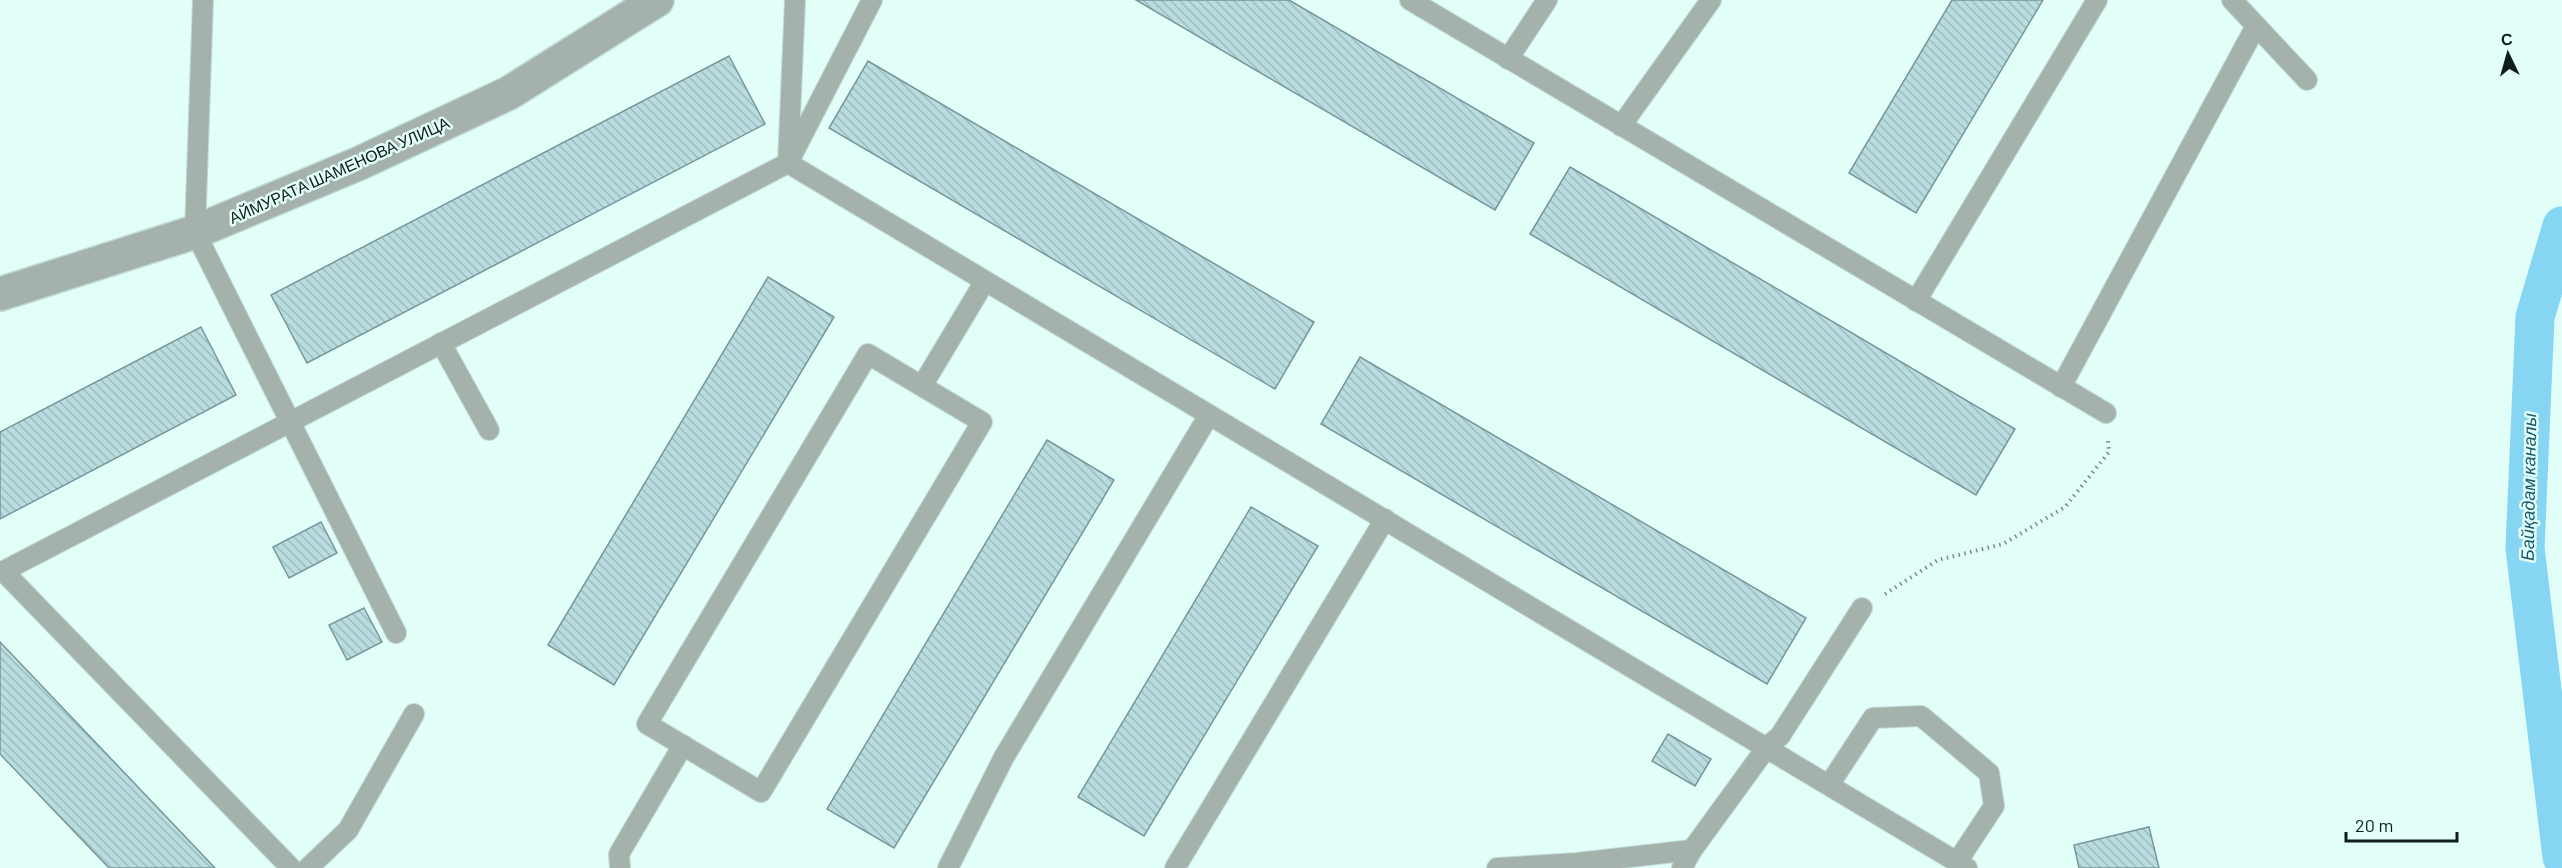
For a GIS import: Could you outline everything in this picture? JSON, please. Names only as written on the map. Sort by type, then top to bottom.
[{"type":"street","name":"АЙМУРАТА ШАМЕНОВА УЛИЦА","points":[[0,294],[195,232],[360,163],[509,93],[657,0]]},
{"type":"lane","points":[[203,0],[195,232],[396,633]]},
{"type":"lane","points":[[788,163],[795,0]]},
{"type":"lane","points":[[291,868],[2,572],[788,163],[872,0]]},
{"type":"lane","points":[[1410,0],[2106,413]]},
{"type":"lane","points":[[1508,59],[1547,0]]},
{"type":"lane","points":[[1621,126],[1711,0]]},
{"type":"lane","points":[[1916,301],[2097,0]]},
{"type":"lane","points":[[2232,0],[2307,81]]},
{"type":"lane","points":[[2061,387],[2256,26]]},
{"type":"lane","points":[[788,163],[1962,865],[1994,806],[1989,773],[1921,716],[1874,718],[1829,785]]},
{"type":"lane","points":[[922,386],[985,280]]},
{"type":"lane","points":[[441,344],[489,430]]},
{"type":"lane","points":[[868,354],[922,386],[982,422],[761,792],[647,724],[868,354]]},
{"type":"lane","points":[[948,868],[1004,757],[1209,415]]},
{"type":"lane","points":[[1175,868],[1384,519]]},
{"type":"lane","points":[[1682,868],[1692,850],[1767,747],[1780,736],[1862,608]]},
{"type":"lane","points":[[308,868],[348,830],[414,714]]},
{"type":"lane","points":[[620,868],[619,854],[683,745]]},
{"type":"lane","points":[[1497,868],[1579,866],[1692,850]]},
{"type":"path","points":[[1862,608],[1938,560],[2003,544],[2065,507],[2109,452],[2106,413]]},
{"type":"building","points":[[1136,0],[1289,0],[1534,143],[1495,210]]},
{"type":"building","points":[[1952,0],[2043,0],[1916,213],[1849,173]]},
{"type":"building","points":[[729,56],[765,124],[307,363],[271,295]]},
{"type":"building","points":[[868,61],[1314,322],[1275,389],[829,128]]},
{"type":"building","points":[[1570,167],[2015,429],[1976,495],[1530,234]]},
{"type":"building","points":[[768,277],[834,317],[614,685],[548,645]]},
{"type":"building","points":[[201,327],[236,395],[0,519],[0,432]]},
{"type":"building","points":[[1360,357],[1806,618],[1767,684],[1321,424]]},
{"type":"building","points":[[1047,440],[1114,480],[894,848],[827,809]]},
{"type":"building","points":[[1251,507],[1318,546],[1144,836],[1078,797]]},
{"type":"building","points":[[321,522],[337,553],[289,578],[273,547]]},
{"type":"building","points":[[364,608],[382,642],[347,660],[329,625]]},
{"type":"building","points":[[0,642],[215,868],[109,868],[0,754]]},
{"type":"building","points":[[1668,734],[1711,759],[1695,786],[1652,761]]},
{"type":"building","points":[[2149,827],[2159,868],[2079,868],[2074,845]]},
{"type":"waterway","name":"Байқадам каналы","points":[[2562,226],[2535,317],[2525,548],[2562,857]]}]
